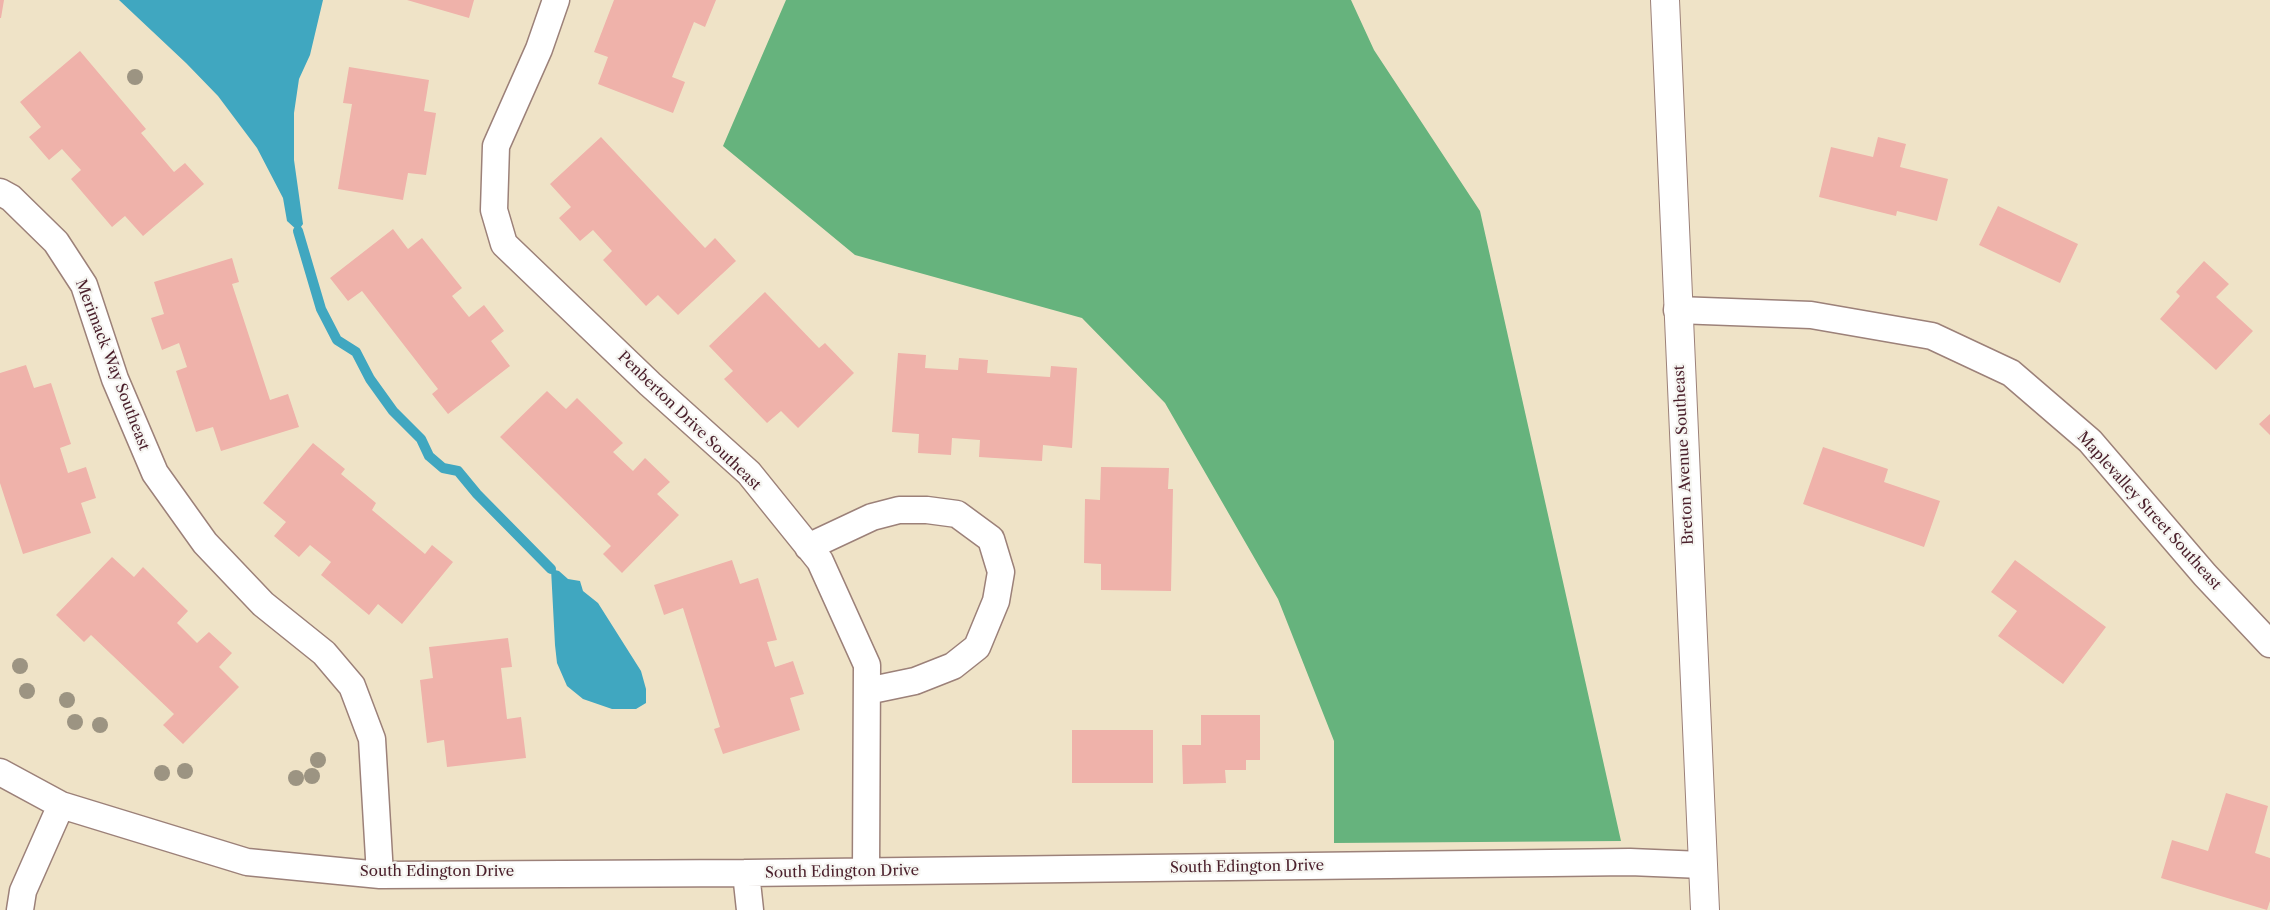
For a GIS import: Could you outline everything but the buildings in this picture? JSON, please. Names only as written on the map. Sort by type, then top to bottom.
[{"type":"main road","name":"Breton Avenue Southeast","points":[[1666,0],[1677,310],[1704,910]]},
{"type":"street","name":"Penberton Drive Southeast","points":[[556,0],[539,49],[496,146],[494,210],[504,244],[650,384],[749,473],[820,561],[867,665],[866,871]]},
{"type":"street","name":"Merimack Way Southeast","points":[[0,192],[11,198],[56,242],[84,285],[115,379],[155,473],[205,543],[263,604],[324,653],[352,686],[372,739],[380,875]]},
{"type":"street","name":"Maplevalley Street Southeast","points":[[1677,310],[1811,315],[1932,336],[2011,373],[2090,441],[2205,575],[2270,644]]},
{"type":"street","points":[[808,547],[872,517],[900,510],[927,510],[957,514],[991,539],[1001,572],[996,601],[977,647],[953,666],[915,681],[867,690]]},
{"type":"street","name":"South Edington Drive","points":[[0,772],[61,805],[247,862],[380,875],[746,873],[1630,862],[1702,865]]},
{"type":"street","points":[[20,910],[23,891],[61,805]]},
{"type":"street","points":[[746,873],[750,910]]},
{"type":"green space","points":[[786,0],[1351,0],[1374,50],[1480,211],[1621,841],[1334,843],[1334,741],[1278,599],[1165,403],[1082,318],[855,255],[723,146]]},
{"type":"water","points":[[119,0],[323,0],[310,55],[299,79],[294,113],[294,160],[303,224],[298,231],[287,221],[283,198],[257,148],[218,96]]},
{"type":"water","points":[[551,569],[559,571],[568,579],[580,581],[583,591],[598,603],[641,671],[646,689],[646,703],[636,709],[612,709],[583,699],[567,686],[557,663]]},
{"type":"waterway","points":[[298,231],[321,309],[337,340],[356,352],[370,379],[393,411],[421,439],[429,456],[443,468],[458,471],[477,494],[551,569]]}]
